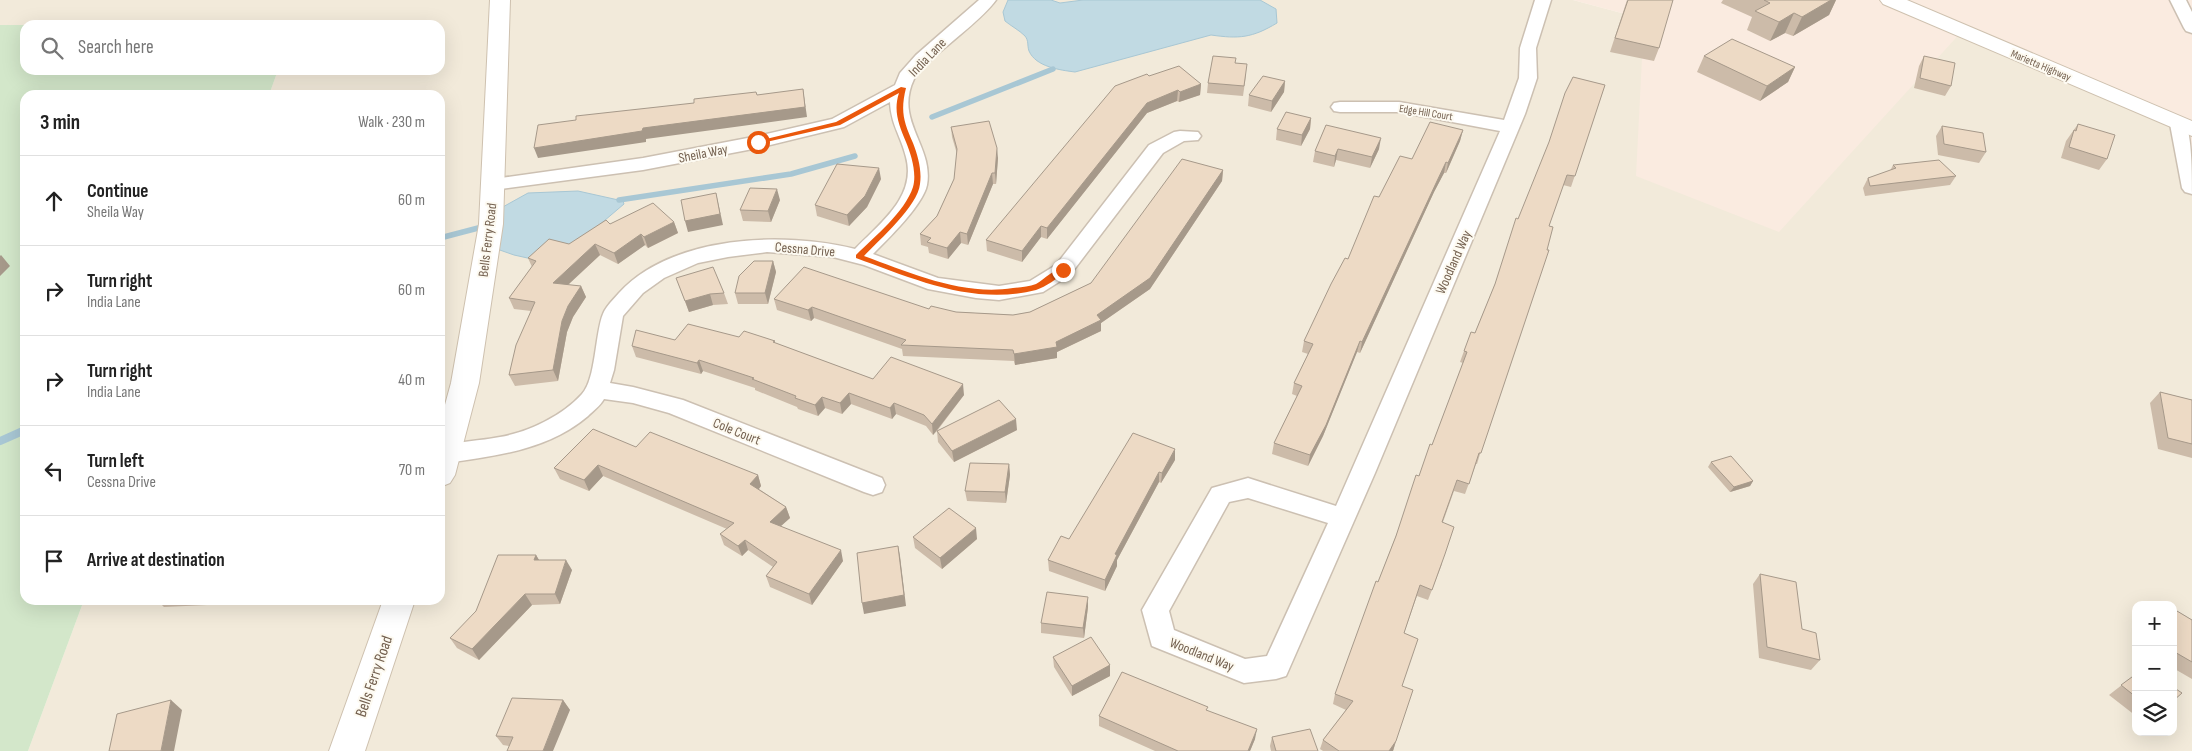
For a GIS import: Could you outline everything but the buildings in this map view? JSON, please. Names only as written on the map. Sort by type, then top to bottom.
[{"type":"main road","name":"Bells Ferry Road","points":[[445,457],[465,383],[491,224],[500,0]]},
{"type":"main road","name":"Marietta Highway","points":[[1890,0],[2185,126]]},
{"type":"main road","name":"Bells Ferry Road","points":[[347,751],[397,605]]},
{"type":"street","name":"India Lane","points":[[859,257],[902,212],[917,186],[916,158],[900,118],[900,101],[906,77],[922,59],[988,0]]},
{"type":"street","name":"Woodland Way","points":[[1343,518],[1248,488],[1221,495],[1155,610],[1162,638],[1244,671],[1276,667],[1343,518],[1511,127],[1528,78],[1528,48],[1543,0]]},
{"type":"street","points":[[2178,0],[2192,28]]},
{"type":"street","name":"Sheila Way","points":[[493,184],[643,164],[767,140],[838,123],[903,88]]},
{"type":"street","name":"Edge Hill Court","points":[[1340,107],[1399,107],[1511,127]]},
{"type":"street","points":[[2185,126],[2192,188]]},
{"type":"street","name":"Cessna Drive","points":[[445,463],[542,434],[572,416],[594,397],[603,370],[613,314],[636,288],[657,273],[692,258],[728,250],[766,245],[833,250],[859,257],[935,284],[976,291],[999,293],[1036,287],[1063,270],[1156,150],[1180,136],[1192,136]]},
{"type":"street","name":"Cole Court","points":[[596,390],[633,395],[675,406],[873,485]]},
{"type":"shaded area","points":[[0,0],[1573,0],[1644,19],[1964,29],[2182,123],[2192,165],[2192,751],[28,751],[82,605],[445,605],[445,90],[271,90],[276,75],[445,75],[445,20],[20,20],[20,25],[0,25]]},
{"type":"shaded area","points":[[1573,0],[2192,0],[2192,165],[2182,123],[1964,29],[1779,232],[1636,176],[1644,19]]},
{"type":"green space","points":[[0,25],[20,25],[20,75],[276,75],[271,90],[20,90],[20,605],[82,605],[28,751],[0,751]]},
{"type":"water","points":[[1008,0],[1051,0],[1060,3],[1083,0],[1260,0],[1276,9],[1277,23],[1260,32],[1245,36],[1211,35],[1075,72],[1049,67],[1032,56],[1025,36],[1005,21],[1003,12]]},
{"type":"water","points":[[578,191],[623,201],[624,204],[571,249],[532,259],[494,248],[492,213],[528,193]]},
{"type":"waterway","points":[[932,117],[1053,69]]},
{"type":"waterway","points":[[619,200],[791,174],[855,156]]},
{"type":"waterway","points":[[445,237],[482,227]]},
{"type":"waterway","points":[[0,441],[20,432]]},
{"type":"route","points":[[758,142],[838,123],[903,88],[900,101],[900,118],[916,158],[917,186],[902,212],[859,257],[935,284],[999,293],[1036,287],[1063,270]]}]
